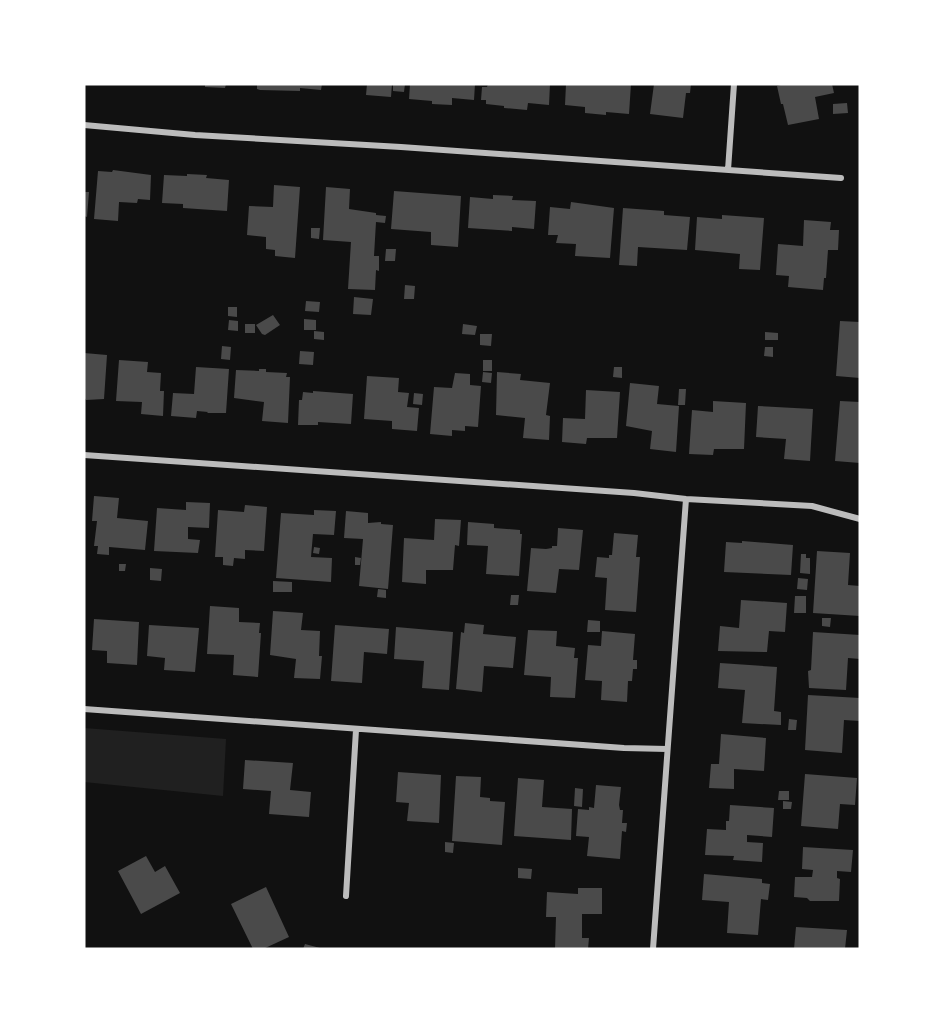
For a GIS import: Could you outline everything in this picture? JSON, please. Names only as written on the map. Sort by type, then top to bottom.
[{"type":"street","points":[[728,170],[734,84]]},
{"type":"street","points":[[84,125],[195,135],[841,178]]},
{"type":"street","points":[[84,455],[634,493],[686,499],[812,506],[860,519]]},
{"type":"street","points":[[653,949],[686,499]]},
{"type":"street","points":[[84,710],[667,750]]},
{"type":"street","points":[[346,896],[356,730]]},
{"type":"shaded area","points":[[84,728],[226,739],[223,796],[84,782]]},
{"type":"building","points":[[205,84],[226,84],[225,88],[205,87]]},
{"type":"building","points":[[257,84],[322,84],[321,90],[300,88],[300,91],[260,90],[257,89]]},
{"type":"building","points":[[367,84],[392,84],[391,97],[366,95]]},
{"type":"building","points":[[393,84],[405,84],[404,92],[393,91]]},
{"type":"building","points":[[410,84],[475,84],[474,100],[452,98],[452,105],[409,99]]},
{"type":"building","points":[[488,84],[550,84],[549,105],[528,103],[527,110],[486,104],[486,100],[481,100],[482,87],[487,87]]},
{"type":"building","points":[[566,84],[631,84],[629,114],[585,113],[585,107],[565,105]]},
{"type":"building","points":[[654,84],[691,84],[690,93],[686,93],[683,118],[650,114]]},
{"type":"building","points":[[832,84],[834,93],[815,97],[819,119],[788,125],[777,86]]},
{"type":"building","points":[[847,103],[848,113],[833,114],[833,104]]},
{"type":"building","points":[[113,170],[151,175],[150,200],[138,199],[137,203],[119,202],[118,221],[94,219],[98,171],[112,172]]},
{"type":"building","points":[[187,174],[207,175],[206,178],[229,180],[227,211],[183,208],[183,204],[162,203],[164,175],[187,176]]},
{"type":"building","points":[[274,185],[300,187],[295,258],[275,256],[275,250],[266,249],[266,237],[247,235],[249,206],[273,207]]},
{"type":"building","points":[[326,187],[350,189],[349,209],[386,216],[385,223],[376,222],[374,256],[379,256],[379,271],[376,270],[375,290],[348,289],[351,242],[323,240]]},
{"type":"building","points":[[394,191],[461,196],[458,247],[431,245],[431,232],[391,229]]},
{"type":"building","points":[[84,192],[89,192],[87,217],[84,216]]},
{"type":"building","points":[[493,195],[513,196],[512,200],[536,201],[534,229],[512,227],[512,231],[468,228],[470,197],[493,199]]},
{"type":"building","points":[[571,202],[614,208],[610,258],[575,256],[576,244],[556,243],[558,235],[548,235],[550,207],[570,209]]},
{"type":"building","points":[[623,208],[664,211],[664,215],[690,217],[687,250],[638,247],[637,266],[619,265]]},
{"type":"building","points":[[722,215],[764,218],[760,270],[739,269],[740,254],[695,250],[697,217],[722,219]]},
{"type":"building","points":[[804,220],[831,222],[830,230],[839,230],[838,250],[828,250],[823,290],[788,287],[789,276],[776,275],[778,244],[803,246]]},
{"type":"building","points":[[311,228],[320,228],[319,239],[311,238]]},
{"type":"building","points":[[386,249],[396,249],[395,261],[385,261]]},
{"type":"building","points":[[405,285],[415,286],[414,299],[404,299]]},
{"type":"building","points":[[354,297],[373,299],[371,315],[353,314]]},
{"type":"building","points":[[306,301],[320,302],[319,312],[305,311]]},
{"type":"building","points":[[228,307],[237,307],[237,317],[228,316]]},
{"type":"building","points":[[273,315],[280,325],[265,335],[262,334],[256,325]]},
{"type":"building","points":[[304,319],[316,320],[316,330],[304,330]]},
{"type":"building","points":[[229,320],[238,321],[238,331],[228,330]]},
{"type":"building","points":[[840,321],[860,322],[860,378],[836,376]]},
{"type":"building","points":[[245,324],[255,324],[255,333],[245,333]]},
{"type":"building","points":[[463,324],[477,326],[475,335],[462,334]]},
{"type":"building","points":[[314,331],[324,332],[324,340],[314,339]]},
{"type":"building","points":[[765,332],[778,333],[778,340],[765,340]]},
{"type":"building","points":[[480,334],[492,334],[491,346],[480,345]]},
{"type":"building","points":[[222,346],[231,347],[230,360],[221,359]]},
{"type":"building","points":[[765,347],[773,347],[773,357],[764,356]]},
{"type":"building","points":[[300,351],[314,352],[313,365],[299,364]]},
{"type":"building","points":[[84,353],[107,355],[104,399],[86,400],[84,397]]},
{"type":"building","points":[[119,360],[148,362],[147,372],[161,373],[160,391],[164,391],[163,416],[141,414],[142,402],[116,401]]},
{"type":"building","points":[[483,360],[492,360],[492,371],[483,371]]},
{"type":"building","points":[[196,367],[229,369],[226,413],[197,411],[196,418],[171,416],[173,393],[194,394]]},
{"type":"building","points":[[614,367],[622,367],[622,378],[613,377]]},
{"type":"building","points":[[259,369],[266,369],[266,372],[287,373],[286,377],[290,377],[288,423],[262,421],[264,402],[234,398],[236,370],[259,371]]},
{"type":"building","points":[[483,372],[492,373],[491,383],[482,382]]},
{"type":"building","points":[[497,372],[521,374],[520,380],[550,383],[546,415],[550,416],[549,440],[523,438],[525,418],[496,415]]},
{"type":"building","points":[[455,373],[470,374],[470,385],[481,386],[478,427],[465,426],[465,431],[452,430],[452,436],[430,434],[434,387],[452,388]]},
{"type":"building","points":[[367,376],[399,378],[398,392],[409,393],[407,407],[419,408],[417,431],[392,429],[392,421],[364,419]]},
{"type":"building","points":[[630,383],[659,386],[657,404],[679,406],[676,452],[650,449],[652,431],[626,426]]},
{"type":"building","points":[[679,389],[686,389],[685,405],[678,405]]},
{"type":"building","points":[[586,390],[620,392],[617,438],[587,438],[586,444],[562,442],[563,418],[585,419]]},
{"type":"building","points":[[313,391],[353,394],[351,424],[318,422],[318,425],[298,425],[299,400],[302,400],[303,392],[313,393]]},
{"type":"building","points":[[414,393],[423,394],[422,405],[413,404]]},
{"type":"building","points":[[713,401],[746,403],[744,449],[714,449],[713,455],[689,454],[692,410],[713,412]]},
{"type":"building","points":[[840,401],[860,402],[860,463],[835,461]]},
{"type":"building","points":[[758,406],[813,409],[810,461],[784,459],[786,439],[756,437]]},
{"type":"building","points":[[94,496],[119,498],[117,518],[148,521],[145,550],[109,547],[109,555],[97,554],[98,546],[94,546],[97,521],[92,521]]},
{"type":"building","points":[[186,502],[210,503],[209,528],[188,527],[188,539],[200,540],[198,553],[154,551],[157,508],[186,510]]},
{"type":"building","points":[[245,505],[267,507],[264,551],[245,550],[245,559],[234,558],[233,566],[223,565],[223,557],[215,557],[218,510],[244,512]]},
{"type":"building","points":[[314,510],[336,511],[334,535],[313,534],[311,557],[332,558],[331,582],[276,578],[281,513],[314,515]]},
{"type":"building","points":[[346,511],[368,513],[368,523],[381,522],[381,524],[393,525],[388,589],[359,586],[363,539],[344,538]]},
{"type":"building","points":[[435,519],[461,520],[459,546],[455,545],[453,570],[426,570],[426,584],[402,582],[404,538],[434,540]]},
{"type":"building","points":[[468,522],[494,524],[494,528],[520,530],[522,534],[519,576],[486,574],[488,546],[467,545]]},
{"type":"building","points":[[558,528],[583,530],[579,570],[559,569],[556,593],[527,591],[531,548],[546,549],[557,546]]},
{"type":"building","points":[[614,533],[638,535],[636,557],[640,557],[636,612],[605,610],[607,578],[595,577],[597,557],[609,558],[609,555],[612,555]]},
{"type":"building","points":[[742,541],[793,545],[791,575],[724,572],[726,542],[742,543]]},
{"type":"building","points":[[314,547],[320,548],[319,554],[313,553]]},
{"type":"building","points":[[817,551],[850,553],[848,585],[860,586],[860,616],[813,613]]},
{"type":"building","points":[[801,554],[806,554],[806,558],[810,558],[810,574],[800,573]]},
{"type":"building","points":[[355,557],[361,558],[360,565],[355,565]]},
{"type":"building","points":[[119,564],[126,564],[125,571],[119,571]]},
{"type":"building","points":[[150,568],[162,569],[161,581],[150,580]]},
{"type":"building","points":[[798,578],[808,579],[807,590],[797,589]]},
{"type":"building","points":[[273,581],[292,582],[292,592],[273,592]]},
{"type":"building","points":[[378,589],[386,590],[386,598],[377,597]]},
{"type":"building","points":[[511,595],[519,595],[518,605],[510,605]]},
{"type":"building","points":[[795,596],[806,596],[806,613],[794,613]]},
{"type":"building","points":[[741,600],[787,603],[785,632],[769,631],[767,652],[718,651],[720,626],[739,628]]},
{"type":"building","points":[[210,606],[239,608],[239,622],[260,623],[258,677],[233,675],[234,655],[207,654]]},
{"type":"building","points":[[273,611],[303,613],[301,630],[320,631],[319,656],[322,656],[320,679],[294,678],[296,659],[270,655]]},
{"type":"building","points":[[822,618],[831,618],[830,627],[822,626]]},
{"type":"building","points":[[94,619],[139,622],[137,665],[107,663],[107,651],[92,650]]},
{"type":"building","points":[[588,620],[600,621],[600,632],[587,632]]},
{"type":"building","points":[[465,623],[484,625],[483,634],[516,637],[513,668],[484,666],[482,692],[456,689],[461,632],[464,633]]},
{"type":"building","points":[[149,625],[199,628],[195,672],[164,670],[165,658],[147,656]]},
{"type":"building","points":[[335,625],[389,629],[387,654],[364,652],[362,683],[331,681]]},
{"type":"building","points":[[396,627],[453,632],[449,690],[422,688],[424,661],[394,659]]},
{"type":"building","points":[[528,630],[557,631],[556,646],[575,648],[574,658],[578,658],[575,698],[550,697],[551,677],[524,675]]},
{"type":"building","points":[[602,631],[635,634],[633,660],[637,660],[637,669],[633,669],[632,681],[628,681],[627,702],[601,700],[602,681],[585,680],[588,645],[601,646]]},
{"type":"building","points":[[813,632],[860,635],[860,659],[848,658],[846,690],[809,688],[808,671],[811,670]]},
{"type":"building","points":[[720,663],[777,667],[774,711],[781,712],[781,725],[742,723],[745,690],[718,688]]},
{"type":"building","points":[[808,695],[860,698],[860,721],[844,720],[842,753],[805,750]]},
{"type":"building","points":[[789,719],[797,720],[796,730],[788,730]]},
{"type":"building","points":[[721,734],[766,738],[764,771],[734,769],[734,789],[709,788],[711,764],[719,764]]},
{"type":"building","points":[[245,760],[293,763],[290,790],[311,792],[309,817],[269,814],[271,791],[243,789]]},
{"type":"building","points":[[398,772],[441,775],[439,823],[407,821],[409,803],[396,802]]},
{"type":"building","points":[[805,774],[857,778],[855,805],[840,804],[838,829],[801,826]]},
{"type":"building","points":[[456,776],[481,777],[480,797],[490,798],[490,801],[505,802],[502,845],[452,841]]},
{"type":"building","points":[[518,778],[544,780],[542,807],[572,809],[571,840],[514,836]]},
{"type":"building","points":[[596,785],[621,787],[619,805],[620,810],[623,810],[622,823],[627,823],[626,832],[622,831],[620,859],[587,856],[589,837],[576,836],[578,809],[594,808]]},
{"type":"building","points":[[575,788],[583,789],[582,807],[574,806]]},
{"type":"building","points":[[779,791],[789,791],[789,800],[778,800]]},
{"type":"building","points":[[783,801],[792,802],[791,809],[783,809]]},
{"type":"building","points":[[730,805],[774,808],[772,837],[747,835],[747,842],[763,843],[762,862],[733,860],[734,856],[705,855],[707,829],[726,830]]},
{"type":"building","points":[[445,842],[454,843],[453,853],[445,852]]},
{"type":"building","points":[[803,847],[853,850],[851,872],[837,871],[837,878],[840,879],[839,901],[810,901],[807,898],[794,897],[795,877],[812,877],[813,870],[802,869]]},
{"type":"building","points":[[146,856],[155,872],[165,866],[180,893],[141,914],[118,871]]},
{"type":"building","points":[[518,868],[532,869],[531,879],[518,878]]},
{"type":"building","points":[[704,874],[762,879],[762,883],[770,884],[768,900],[761,899],[758,935],[727,933],[729,902],[702,900]]},
{"type":"building","points":[[266,887],[289,937],[263,949],[253,949],[231,904]]},
{"type":"building","points":[[578,888],[602,888],[602,914],[582,914],[582,938],[589,938],[588,949],[555,949],[556,917],[546,917],[547,892],[578,894]]},
{"type":"building","points":[[796,927],[847,930],[845,949],[794,949]]},
{"type":"building","points":[[305,944],[320,948],[320,949],[303,949]]}]
